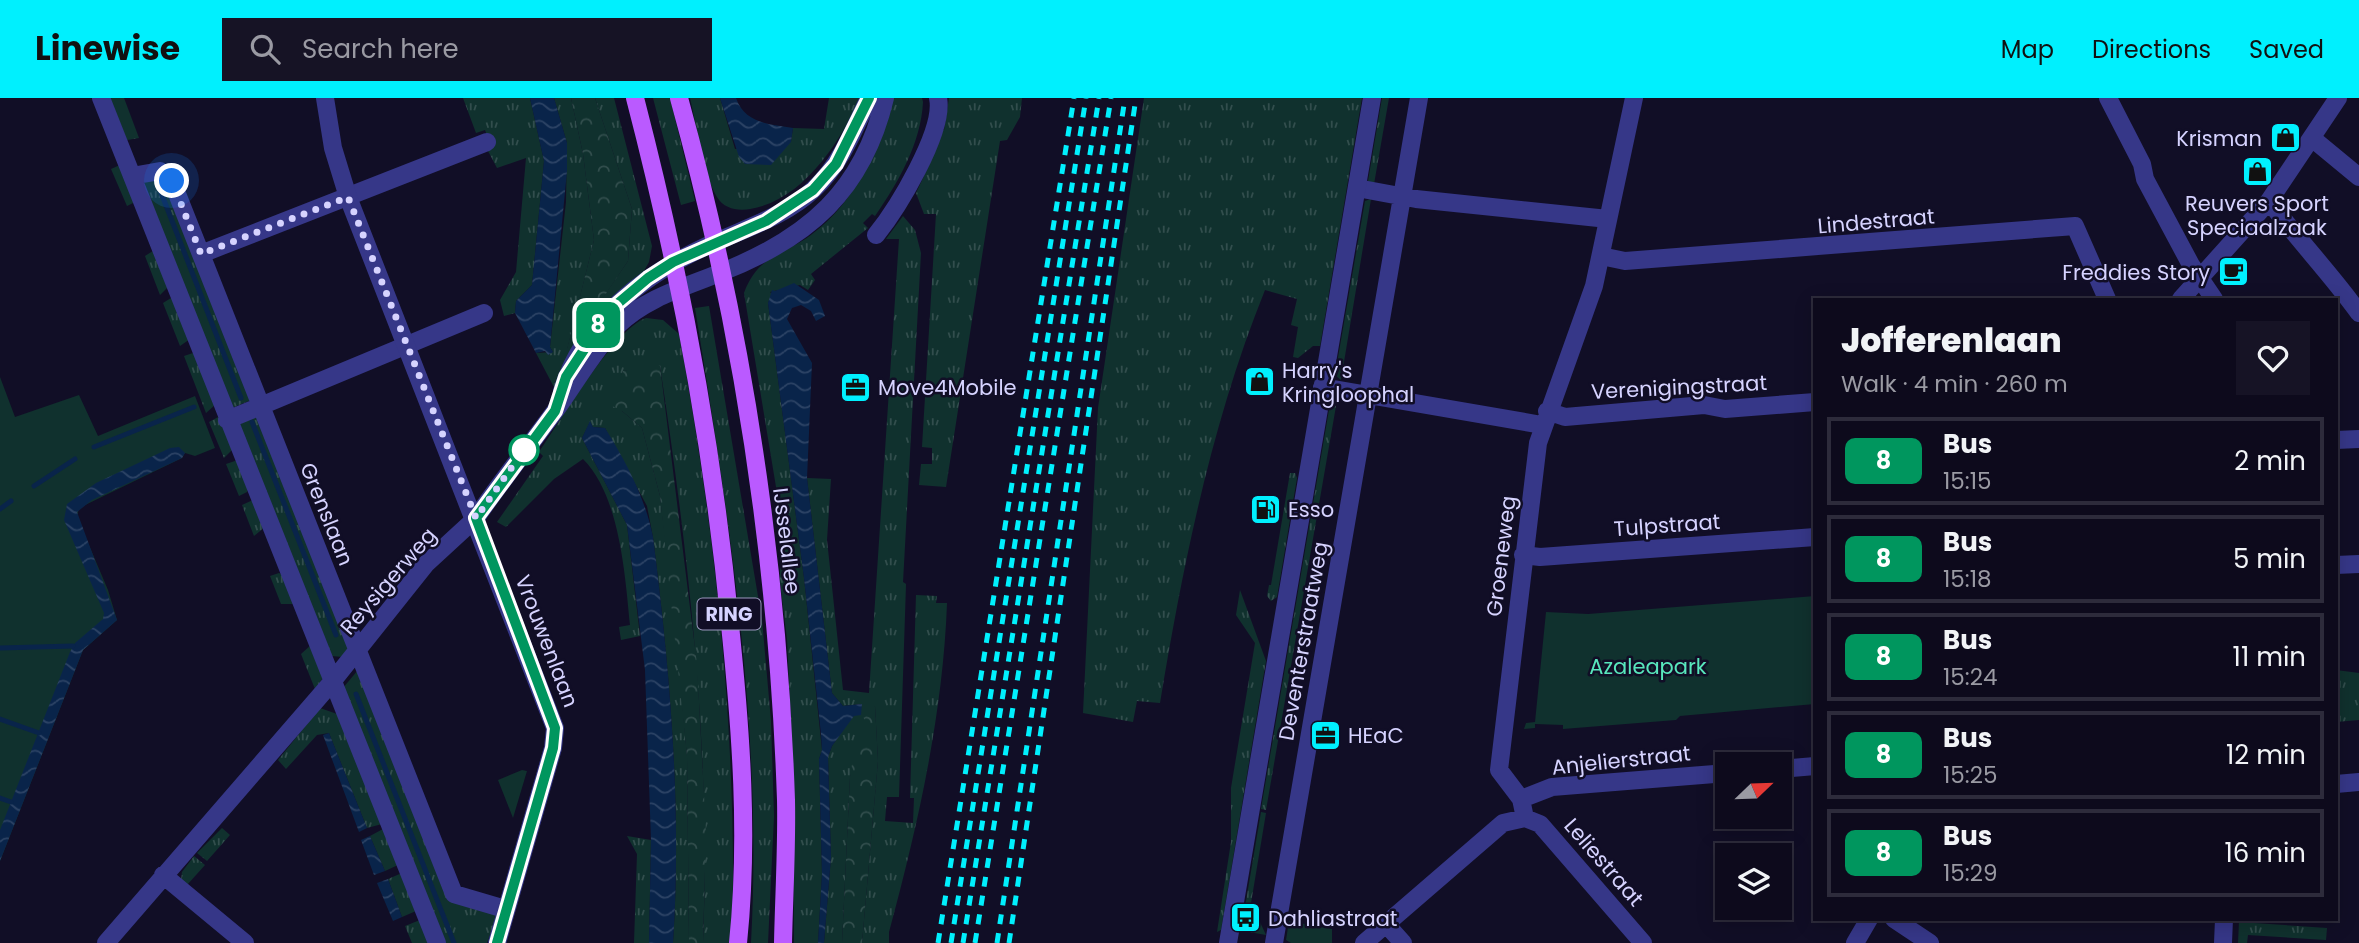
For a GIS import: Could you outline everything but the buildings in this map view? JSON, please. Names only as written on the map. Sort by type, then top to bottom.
[{"type":"main road","name":"RING","points":[[635,98],[680,288],[715,489],[736,682],[743,801],[743,900],[738,943]]},
{"type":"main road","name":"IJsselallee","points":[[679,98],[722,273],[748,419],[769,575],[786,801],[783,943]]},
{"type":"street","points":[[101,98],[437,943]]},
{"type":"street","name":"Vrouwenlaan","points":[[325,98],[333,148],[348,197],[404,344],[476,518],[555,728],[551,755],[497,943]]},
{"type":"street","points":[[673,262],[766,221],[813,190],[836,164],[869,98]]},
{"type":"street","points":[[680,288],[722,273],[795,237],[819,217],[841,194],[866,155],[885,98]]},
{"type":"street","points":[[876,235],[903,197],[925,150],[937,120],[938,98]]},
{"type":"street","name":"Deventerstraatweg","points":[[1228,943],[1372,98]]},
{"type":"street","name":"Deventerstraatweg","points":[[1274,943],[1419,98]]},
{"type":"street","name":"Groeneweg","points":[[1525,818],[1521,799],[1499,770],[1523,555],[1545,418],[1594,286],[1634,98]]},
{"type":"street","points":[[2108,98],[2142,164],[2145,179],[2199,278],[2213,298]]},
{"type":"street","points":[[2182,298],[2269,201],[2338,98]]},
{"type":"street","points":[[2313,139],[2359,177]]},
{"type":"street","points":[[201,254],[488,142]]},
{"type":"street","name":"Grenslaan","points":[[132,176],[160,171],[172,181],[454,894],[505,909]]},
{"type":"street","points":[[1357,188],[1402,197],[1608,219]]},
{"type":"street","points":[[2269,201],[2311,256],[2325,266],[2359,313]]},
{"type":"street","name":"Lindestraat","points":[[1601,256],[1625,261],[2075,226],[2107,298]]},
{"type":"street","name":"Reysigerweg","points":[[555,411],[566,377],[610,310],[639,284],[673,262]]},
{"type":"street","name":"Reysigerweg","points":[[106,943],[332,682],[426,565],[476,518],[618,325],[653,300],[680,288]]},
{"type":"street","points":[[228,420],[404,344],[484,313]]},
{"type":"street","name":"Verenigingstraat","points":[[1322,387],[1545,418],[1704,405],[1725,409],[1813,402]]},
{"type":"street","points":[[2338,440],[2359,439]]},
{"type":"street","name":"Tulpstraat","points":[[1523,555],[1540,557],[1813,537]]},
{"type":"street","points":[[2338,565],[2359,564]]},
{"type":"street","points":[[1792,768],[1813,766]]},
{"type":"street","name":"Anjelierstraat","points":[[1521,799],[1552,787],[1715,774]]},
{"type":"street","points":[[2338,784],[2359,782]]},
{"type":"street","points":[[1364,943],[1503,823],[1525,818]]},
{"type":"street","name":"Leliestraat","points":[[1525,818],[1540,824],[1550,833],[1643,943]]},
{"type":"street","points":[[163,875],[245,943]]},
{"type":"street","points":[[1855,943],[1868,921]]},
{"type":"street","points":[[1897,921],[1930,943]]},
{"type":"street","points":[[2223,943],[2224,921]]},
{"type":"street","points":[[1386,924],[1403,943]]},
{"type":"green space","points":[[110,98],[124,98],[139,138],[127,140]]},
{"type":"green space","points":[[463,98],[530,98],[544,161],[532,285],[516,301],[515,313],[504,316],[500,300],[516,272],[526,158],[497,168],[488,151],[492,148],[485,130],[476,133]]},
{"type":"green space","points":[[554,98],[571,98],[583,154],[594,240],[567,350],[628,261],[632,209],[595,98],[614,98],[652,246],[649,262],[641,276],[556,391],[536,353],[553,352],[550,347],[566,202],[567,143]]},
{"type":"green space","points":[[571,98],[595,98],[632,209],[628,261],[566,353],[594,240],[583,154]]},
{"type":"green space","points":[[653,98],[670,98],[695,201],[681,205]]},
{"type":"green space","points":[[690,98],[720,98],[735,149],[791,142],[793,128],[824,129],[829,98],[861,98],[842,133],[818,167],[803,182],[769,203],[741,210],[723,204],[712,188]]},
{"type":"green space","points":[[891,98],[922,98],[923,102],[913,147],[892,190],[875,216],[872,214],[863,223],[868,228],[811,274],[815,280],[808,290],[800,285],[770,292],[772,294],[768,303],[804,578],[822,750],[819,759],[822,874],[818,943],[794,943],[793,768],[787,639],[780,582],[780,511],[744,293],[756,271],[764,263],[811,235],[841,207],[853,191],[872,155]]},
{"type":"green space","points":[[949,98],[1022,98],[1020,117],[1007,140],[1000,141],[946,487],[919,485],[921,464],[932,464],[932,448],[922,447],[936,214],[924,214],[916,193],[941,130],[944,130]]},
{"type":"green space","points":[[1144,98],[1362,98],[1320,346],[1313,346],[1298,358],[1293,357],[1298,327],[1291,325],[1297,299],[1265,290],[1229,390],[1201,494],[1160,703],[1137,701],[1133,722],[1083,713],[1098,408]]},
{"type":"green space","points":[[1382,98],[1389,98],[1374,184],[1368,181]]},
{"type":"green space","points":[[120,165],[135,202],[127,206],[111,169]]},
{"type":"green space","points":[[144,176],[167,183],[251,400],[232,408],[142,180]]},
{"type":"green space","points":[[1371,199],[1341,380],[1335,375],[1365,201]]},
{"type":"green space","points":[[903,216],[915,230],[921,253],[903,582],[906,584],[899,797],[887,797],[885,821],[913,823],[914,798],[910,798],[916,595],[937,596],[936,603],[947,603],[945,645],[935,728],[910,851],[889,932],[889,943],[862,943],[878,761],[875,706],[850,777],[842,943],[824,943],[831,857],[828,757],[832,746],[861,704],[843,706],[832,693],[807,478],[831,479],[827,540],[843,690],[869,693],[899,239],[886,239]]},
{"type":"green space","points":[[156,249],[169,286],[160,295],[145,256]]},
{"type":"green space","points":[[171,298],[175,300],[190,339],[180,346],[163,303]]},
{"type":"green space","points":[[709,306],[762,620],[771,721],[774,816],[768,943],[751,943],[752,783],[748,703],[731,545],[695,308]]},
{"type":"green space","points":[[646,318],[663,320],[679,334],[704,485],[728,713],[733,866],[732,943],[703,943],[705,870],[701,726],[680,510],[660,366],[623,371],[617,388],[622,411],[642,428],[660,496],[687,756],[689,943],[673,943],[676,841],[673,740],[653,537],[647,506],[605,428],[593,427],[590,422],[582,438],[627,525],[640,636],[621,640],[619,627],[630,625],[619,537],[605,494],[583,459],[554,479],[506,527],[497,522],[543,456],[539,452],[604,357],[633,325]]},
{"type":"green space","points":[[193,353],[197,355],[216,404],[206,413],[184,356]]},
{"type":"green space","points":[[650,365],[660,366],[697,664],[706,832],[703,943],[689,943],[687,756],[660,496],[642,428],[622,411],[608,404],[623,371]]},
{"type":"green space","points":[[0,377],[15,417],[79,395],[98,436],[195,396],[215,448],[195,456],[185,453],[182,458],[79,508],[77,517],[108,590],[117,620],[83,650],[0,861]]},
{"type":"green space","points":[[1330,404],[1336,406],[1266,810],[1261,809]]},
{"type":"green space","points":[[256,414],[350,647],[343,657],[332,656],[239,425]]},
{"type":"green space","points":[[220,416],[232,450],[224,458],[209,422]]},
{"type":"green space","points":[[238,460],[249,486],[247,492],[239,496],[226,464]]},
{"type":"green space","points":[[1290,473],[1295,473],[1297,478],[1277,597],[1271,601],[1267,596]]},
{"type":"green space","points":[[253,500],[265,527],[254,536],[242,505]]},
{"type":"green space","points":[[279,573],[283,575],[295,604],[281,604],[270,576]]},
{"type":"green space","points":[[1240,590],[1266,661],[1221,930],[1217,932],[1231,842],[1231,788],[1255,643],[1236,615]]},
{"type":"green space","name":"Azaleapark","points":[[1813,596],[1813,704],[1680,716],[1676,720],[1563,729],[1563,725],[1535,724],[1535,728],[1524,729],[1526,723],[1535,722],[1546,612],[1588,614]]},
{"type":"green space","points":[[311,645],[323,678],[315,689],[301,654]]},
{"type":"green space","points":[[358,670],[451,900],[497,915],[487,943],[443,943],[343,688]]},
{"type":"green space","points":[[2338,670],[2359,673],[2359,720],[2338,722]]},
{"type":"green space","points":[[875,706],[878,761],[862,943],[842,943],[850,777],[856,739],[866,715]]},
{"type":"green space","points":[[320,708],[337,714],[382,824],[367,828],[329,733],[317,735],[286,769],[278,760]]},
{"type":"green space","points":[[522,770],[527,771],[513,818],[498,780]]},
{"type":"green space","points":[[1261,812],[1266,813],[1251,903],[1266,935],[1249,932],[1252,914],[1244,913]]},
{"type":"green space","points":[[222,828],[230,835],[207,861],[197,853]]},
{"type":"green space","points":[[383,829],[398,865],[385,871],[370,836]]},
{"type":"green space","points":[[627,836],[651,840],[649,943],[634,943],[637,854]]},
{"type":"green space","points":[[194,856],[205,865],[187,885],[181,880],[182,872]]},
{"type":"green space","points":[[402,873],[416,911],[402,917],[388,879]]},
{"type":"green space","points":[[420,920],[429,943],[412,943],[405,926]]},
{"type":"green space","points":[[1289,921],[1332,929],[1332,943],[1291,943],[1286,940]]},
{"type":"green space","points":[[2239,922],[2327,928],[2326,940],[2248,935],[2247,943],[2238,943]]},
{"type":"water","points":[[530,98],[554,98],[567,143],[567,171],[550,347],[553,352],[548,355],[545,351],[536,353],[515,313],[516,301],[532,285],[544,161]]},
{"type":"water","points":[[720,98],[736,98],[745,113],[759,121],[793,128],[791,142],[771,165],[745,164],[739,157]]},
{"type":"water","points":[[794,283],[819,300],[825,316],[816,321],[811,311],[801,305],[792,308],[787,319],[812,363],[807,478],[832,693],[843,706],[862,704],[861,715],[854,716],[832,746],[828,757],[831,857],[824,943],[818,943],[822,874],[819,759],[822,750],[821,734],[804,578],[768,303],[772,290]]},
{"type":"water","points":[[590,421],[593,427],[605,428],[620,454],[640,494],[653,537],[673,740],[676,841],[673,943],[649,943],[651,840],[645,670],[627,525],[582,438]]},
{"type":"water","points":[[179,447],[185,453],[182,458],[92,500],[77,512],[117,620],[83,650],[0,861],[0,830],[70,652],[75,643],[103,619],[104,613],[64,520],[67,504],[96,483],[170,448]]},
{"type":"water","points":[[329,733],[367,828],[359,832],[323,735]]},
{"type":"water","points":[[370,836],[385,871],[374,875],[361,840]]},
{"type":"water","points":[[388,879],[402,917],[393,921],[377,883]]},
{"type":"waterway","points":[[160,190],[241,398]]},
{"type":"waterway","points":[[94,447],[194,407]]},
{"type":"waterway","points":[[252,422],[336,635]]},
{"type":"waterway","points":[[34,486],[75,459]]},
{"type":"waterway","points":[[0,509],[11,501]]},
{"type":"waterway","points":[[0,648],[73,646]]},
{"type":"waterway","points":[[356,694],[454,943]]},
{"type":"waterway","points":[[0,719],[39,733]]},
{"type":"waterway","points":[[0,798],[11,802]]},
{"type":"railway","points":[[938,943],[1074,98]]},
{"type":"railway","points":[[951,943],[1086,98]]},
{"type":"railway","points":[[963,943],[1099,98]]},
{"type":"railway","points":[[975,943],[1111,98]]},
{"type":"railway","points":[[997,943],[1125,98]]},
{"type":"railway","points":[[1009,943],[1136,98]]},
{"type":"bus line","name":"8","points":[[497,943],[553,748],[555,728],[552,714],[476,518],[555,411],[566,377],[596,327],[610,310],[623,297],[673,262],[766,221],[813,190],[836,164],[869,98]]},
{"type":"place","name":"Krisman","points":[[2285,138]]},
{"type":"place","name":"Reuvers Sport Speciaalzaak","points":[[2257,171]]},
{"type":"place","name":"Freddies Story","points":[[2233,272]]},
{"type":"place","name":"Harry's Kringloophal","points":[[1259,382]]},
{"type":"place","name":"Move4Mobile","points":[[855,387]]},
{"type":"place","name":"Esso","points":[[1265,509]]},
{"type":"place","name":"HEaC","points":[[1325,735]]},
{"type":"place","name":"Dahliastraat","points":[[1245,918]]},
{"type":"route","points":[[172,181],[201,254],[348,197],[404,344],[476,518],[524,450]]}]
